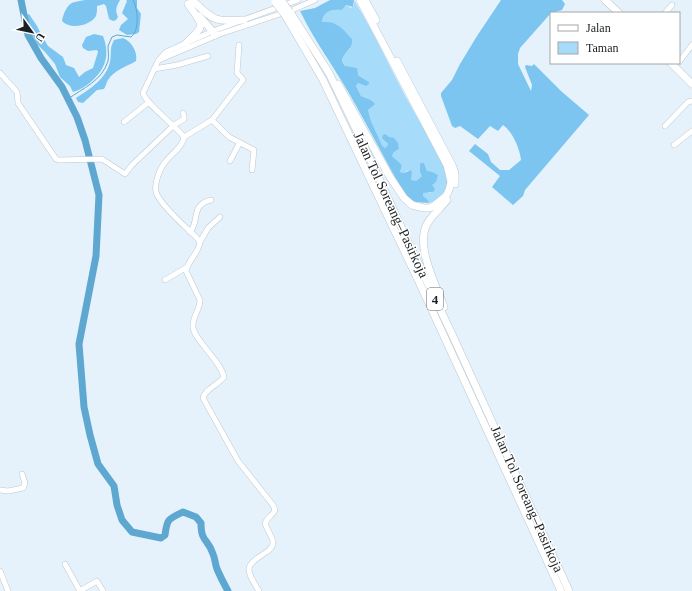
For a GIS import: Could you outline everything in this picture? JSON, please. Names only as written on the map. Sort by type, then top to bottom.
[{"type":"highway","points":[[605,0],[618,12]]},
{"type":"highway","points":[[189,1],[217,20],[244,20]]},
{"type":"highway","points":[[189,1],[216,32]]},
{"type":"highway","points":[[186,43],[198,33],[201,27],[189,1]]},
{"type":"highway","name":"Jalan Tol Soreang–Pasirkoja","points":[[277,1],[288,14],[329,73],[451,332],[569,591]]},
{"type":"highway","points":[[329,73],[339,85],[390,177],[404,198],[412,205],[424,208],[435,205],[441,201],[449,190],[451,182],[447,165],[363,1]]},
{"type":"highway","points":[[363,1],[446,151],[455,173],[456,182],[452,194],[427,224],[423,240],[427,264],[446,312],[451,332]]},
{"type":"highway","name":"Jalan Tol Soreang–Pasirkoja","points":[[288,14],[323,80],[561,591]]},
{"type":"highway","points":[[676,64],[692,84]]},
{"type":"street","points":[[184,137],[174,125],[148,102],[144,96],[143,93],[158,61],[166,52],[186,43],[298,0]]},
{"type":"street","points":[[158,61],[216,32],[292,10],[315,0]]},
{"type":"street","points":[[666,12],[672,5]]},
{"type":"street","points":[[200,242],[160,200],[156,192],[158,178],[161,167],[182,144],[184,137],[212,120],[243,80],[237,73],[239,45]]},
{"type":"street","points":[[680,59],[692,45]]},
{"type":"street","points":[[154,69],[177,65],[208,56]]},
{"type":"street","points":[[0,72],[17,92],[18,103],[56,159],[59,160],[104,160],[125,174],[132,165],[174,125],[184,119],[183,113]]},
{"type":"street","points":[[665,126],[688,102],[692,101]]},
{"type":"street","points":[[124,122],[148,102]]},
{"type":"street","points":[[212,120],[229,137],[239,144],[254,150],[252,170]]},
{"type":"street","points":[[674,145],[692,131]]},
{"type":"street","points":[[230,161],[239,144]]},
{"type":"street","points":[[190,232],[195,225],[196,213],[201,205],[206,201],[211,200]]},
{"type":"street","points":[[220,217],[216,222],[209,226],[186,271],[200,300],[192,321],[193,330],[218,364],[224,377],[220,382],[203,394],[204,400],[238,461],[273,505],[275,510],[273,514],[267,518],[265,523],[273,541],[272,546],[270,549],[254,559],[250,567],[251,578],[259,591]]},
{"type":"street","points":[[165,280],[187,267]]},
{"type":"street","points":[[0,490],[8,491],[23,488],[25,483],[22,474]]},
{"type":"street","points":[[65,564],[80,591],[97,581],[103,591]]},
{"type":"street","points":[[0,571],[8,591]]},
{"type":"green space","points":[[354,0],[370,27],[416,116],[440,154],[444,164],[447,173],[448,186],[445,192],[433,202],[429,203],[423,196],[423,192],[431,193],[432,185],[424,163],[422,176],[416,181],[412,181],[412,173],[408,170],[404,173],[400,172],[402,165],[392,156],[394,152],[399,149],[384,141],[388,144],[387,146],[385,148],[382,145],[371,121],[368,110],[374,104],[371,100],[361,96],[356,86],[358,83],[369,82],[345,66],[342,60],[343,55],[350,49],[322,21],[329,11],[342,10],[346,5],[351,8],[354,6]]},
{"type":"shaded area","points":[[85,0],[120,0],[116,8],[118,17],[113,21],[109,19],[106,6],[104,4],[97,6],[96,16],[85,24],[75,26],[66,24],[62,21],[64,13],[72,3]]},
{"type":"shaded area","points":[[126,0],[137,0],[137,8],[141,14],[139,32],[136,34],[127,35],[119,30],[121,25],[128,19],[122,13],[127,1]]},
{"type":"shaded area","points":[[330,0],[354,0],[353,7],[346,5],[342,10],[329,11],[322,21],[336,24],[352,39],[350,49],[344,55],[342,61],[345,66],[357,68],[358,75],[369,82],[366,86],[358,83],[356,86],[361,96],[371,100],[375,104],[368,110],[371,121],[382,145],[385,148],[388,144],[382,138],[385,134],[394,138],[398,143],[399,149],[394,152],[392,156],[402,165],[400,172],[404,173],[411,170],[411,180],[416,181],[422,176],[420,172],[420,164],[424,163],[427,171],[438,175],[436,182],[432,185],[435,189],[433,192],[423,193],[423,196],[429,203],[415,202],[405,195],[350,95],[311,32],[300,11],[315,8]]},
{"type":"shaded area","points":[[501,0],[562,0],[565,4],[562,10],[550,12],[550,14],[520,48],[518,54],[518,64],[531,91],[532,85],[525,67],[526,65],[532,66],[534,64],[561,91],[589,115],[525,190],[523,196],[513,205],[492,187],[500,176],[469,151],[475,144],[488,154],[491,162],[500,170],[509,170],[521,160],[512,136],[503,125],[498,131],[490,126],[478,139],[460,126],[455,128],[452,126],[441,96],[441,93],[452,80],[477,36]]},
{"type":"shaded area","points":[[29,14],[48,46],[63,57],[66,65],[74,68],[79,77],[93,68],[98,52],[97,50],[88,51],[83,48],[82,45],[86,37],[94,34],[103,36],[106,55],[101,71],[97,76],[83,88],[73,92],[70,86],[60,77],[55,64],[36,43],[29,31],[27,15]]},
{"type":"shaded area","points":[[123,38],[126,39],[133,47],[136,54],[136,61],[120,69],[114,74],[108,80],[104,89],[97,90],[83,103],[78,102],[76,98],[92,87],[105,74],[110,62],[112,43],[114,40]]},
{"type":"waterway","points":[[21,0],[28,35],[41,58],[62,87],[77,117],[85,140],[99,195],[96,256],[79,344],[84,407],[98,464],[114,486],[117,505],[122,520],[132,532],[161,538],[165,535],[169,520],[174,516],[183,512],[196,517],[201,523],[203,537],[211,549],[217,569],[228,591]]},
{"type":"waterway","points":[[68,99],[97,79],[101,74],[108,61],[108,46],[112,37],[117,35],[131,37],[134,34],[137,19],[133,0]]}]
